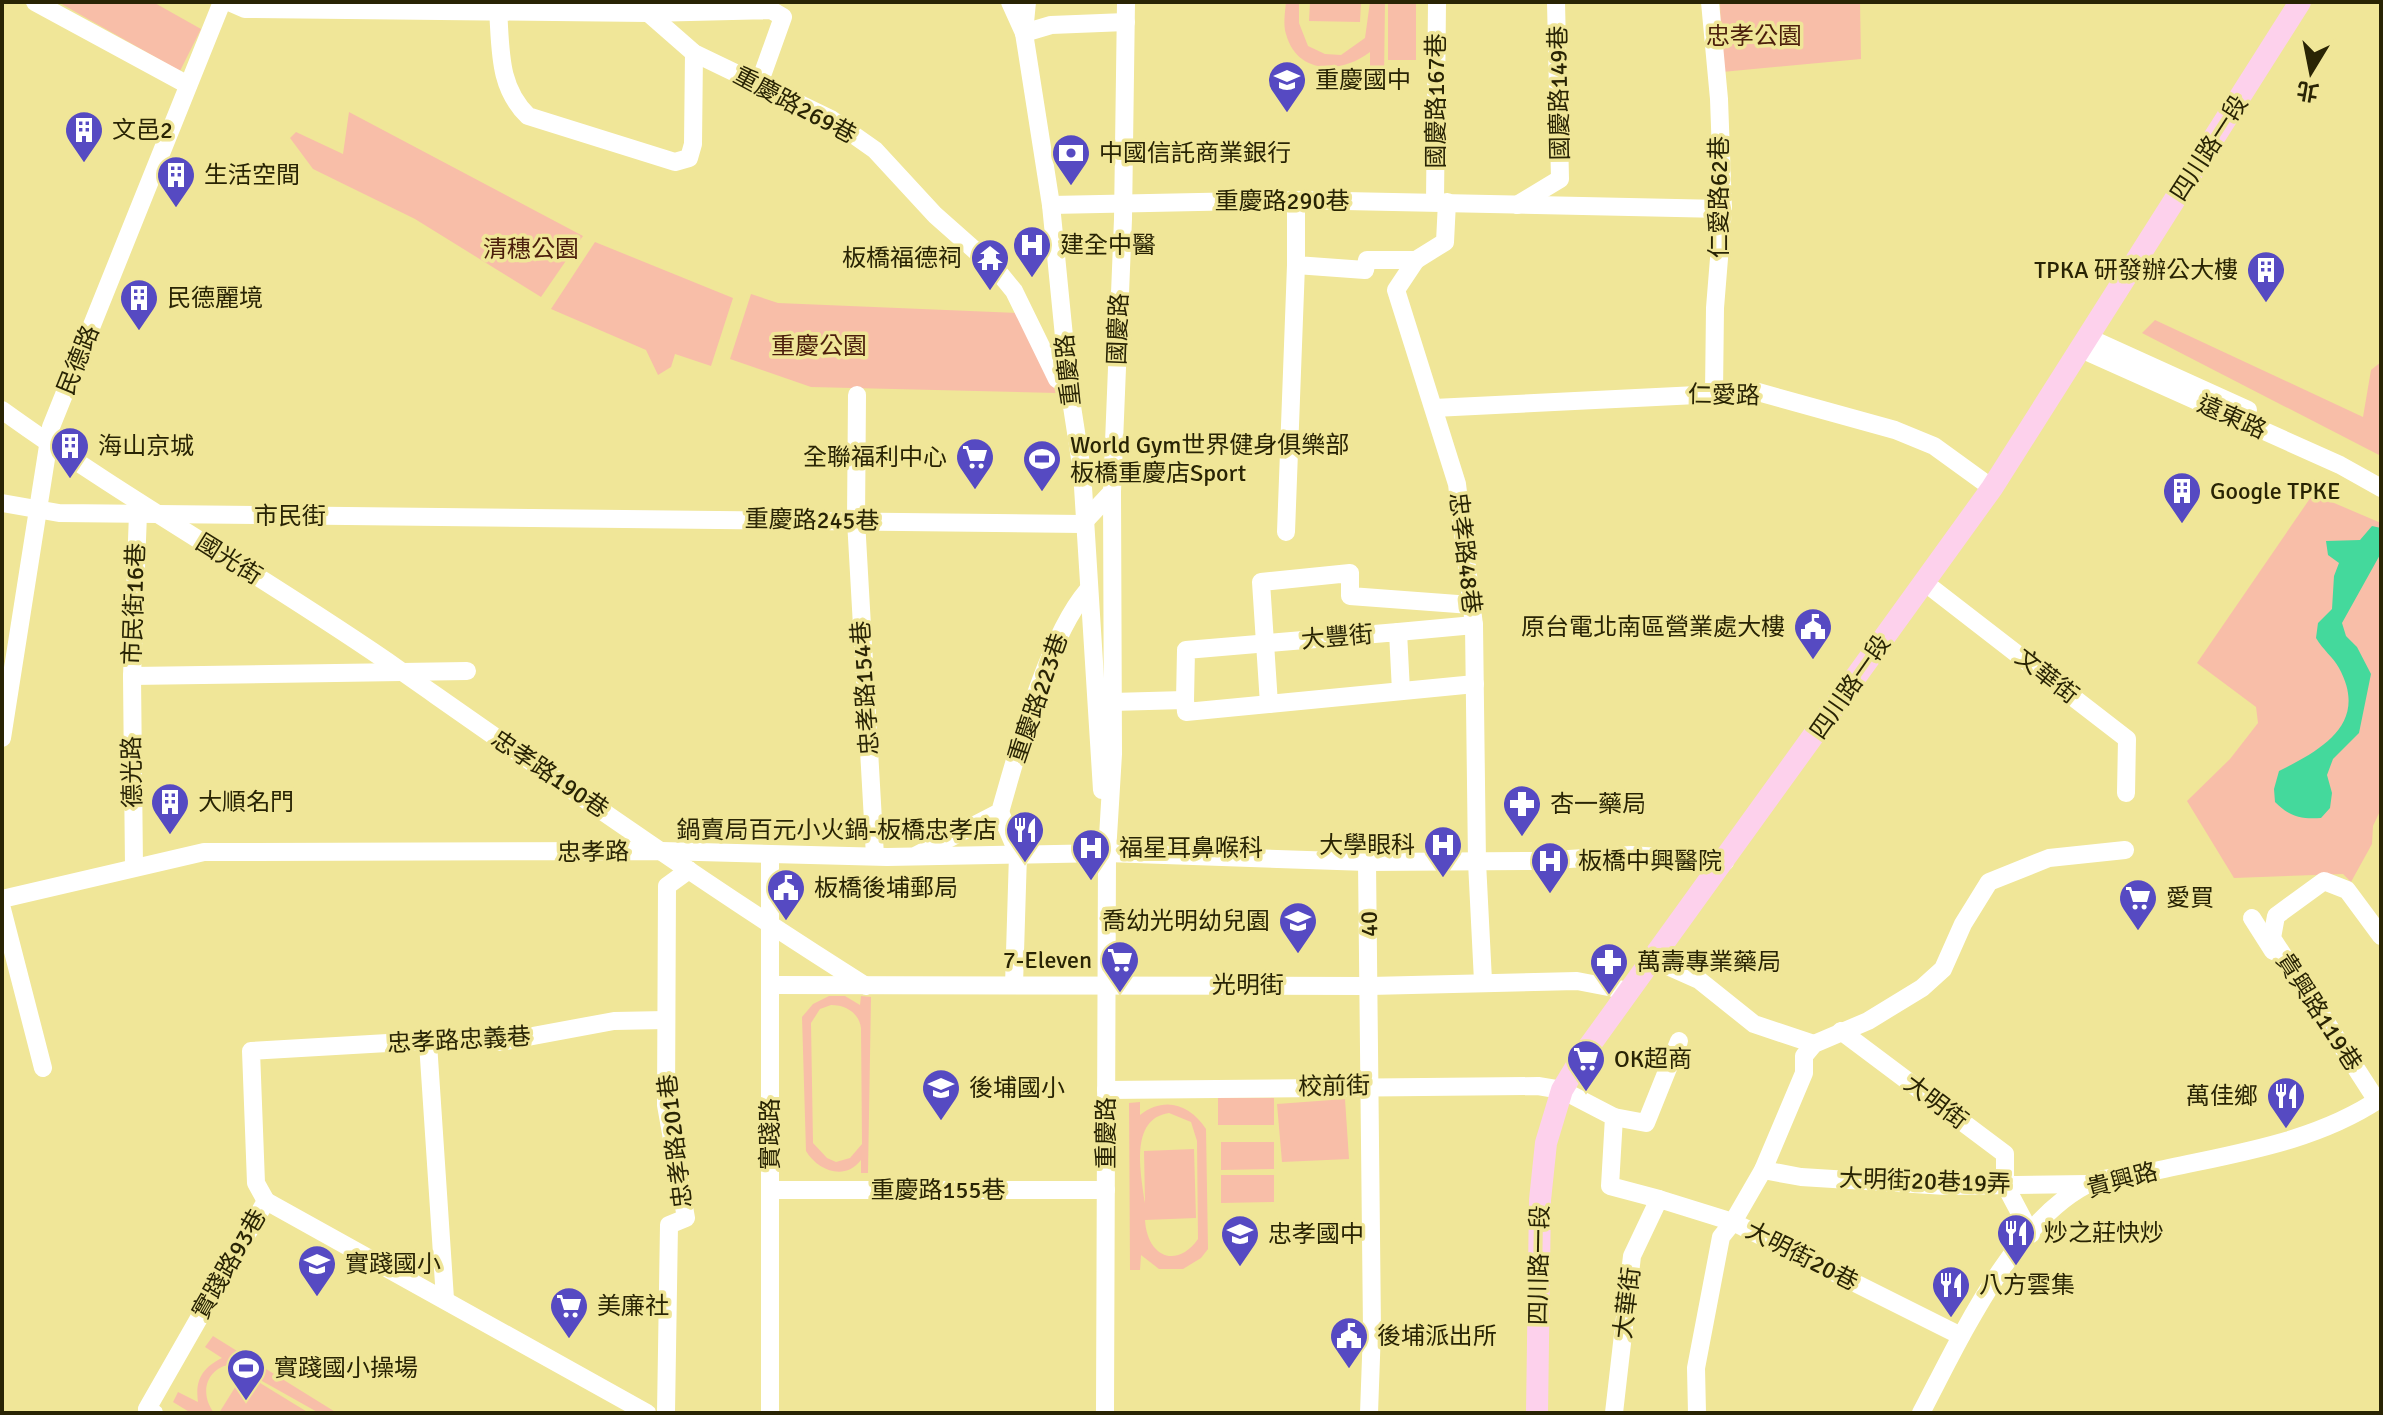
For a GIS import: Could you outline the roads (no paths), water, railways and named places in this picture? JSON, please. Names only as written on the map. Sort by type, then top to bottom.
[{"type":"main road","name":"四川路一段","points":[[1537,1413],[1540,1200],[1546,1143],[1562,1090],[1629,991],[1992,488],[2300,2]]},
{"type":"street","points":[[35,2],[188,85]]},
{"type":"street","name":"民德路","points":[[2,738],[8,671],[39,510],[51,427],[222,2]]},
{"type":"street","points":[[229,2],[245,9],[498,10],[771,6],[783,17],[759,84]]},
{"type":"street","name":"重慶路","points":[[1010,2],[1024,33]]},
{"type":"street","name":"重慶路","points":[[1027,2],[1024,33],[1051,205],[1069,387],[1088,518],[1087,591],[1107,853]]},
{"type":"street","name":"國慶路","points":[[1112,609],[1112,492],[1123,202],[1126,2]]},
{"type":"street","name":"國慶路167巷","points":[[1416,260],[1445,242],[1441,201],[1437,2]]},
{"type":"street","name":"國慶路149巷","points":[[1514,206],[1560,179],[1556,2]]},
{"type":"street","name":"仁愛路62巷","points":[[1710,2],[1719,99],[1723,209],[1715,308],[1714,393]]},
{"type":"street","name":"重慶路269巷","points":[[641,7],[694,53],[856,134],[935,215],[996,269],[1014,291],[1057,379],[1069,387]]},
{"type":"street","points":[[498,10],[502,75],[515,104],[528,116],[675,162],[689,158],[693,144],[694,53]]},
{"type":"street","points":[[1024,33],[1051,25],[1126,22]]},
{"type":"street","points":[[1560,179],[1562,207]]},
{"type":"street","points":[[1286,532],[1296,200]]},
{"type":"street","name":"重慶路290巷","points":[[1051,205],[1296,200],[1723,209]]},
{"type":"street","points":[[1296,265],[1365,270],[1367,260],[1416,260]]},
{"type":"street","name":"忠孝路48巷","points":[[1416,260],[1396,290],[1457,484],[1474,625],[1477,862],[1483,981]]},
{"type":"street","points":[[1028,318],[1062,312]]},
{"type":"street","name":"遠東路","points":[[2084,343],[2381,473]]},
{"type":"street","name":"遠東路","points":[[2084,343],[2340,465],[2381,488]]},
{"type":"street","name":"仁愛路","points":[[1434,408],[1758,392],[1865,419],[1934,446],[1992,488]]},
{"type":"street","name":"忠孝路154巷","points":[[857,395],[856,520],[875,856]]},
{"type":"street","name":"國光街","points":[[2,410],[147,514],[401,671],[478,725]]},
{"type":"street","points":[[1112,492],[1088,518],[1102,534],[1105,575],[1112,609]]},
{"type":"street","name":"市民街","points":[[2,503],[39,510],[147,514],[542,518]]},
{"type":"street","name":"市民街16巷","points":[[147,514],[132,676],[401,671]]},
{"type":"street","name":"重慶路245巷","points":[[542,518],[1088,518]]},
{"type":"street","points":[[1269,704],[1261,582],[1350,573],[1350,596],[1471,605]]},
{"type":"street","name":"文華街","points":[[1924,582],[2127,739],[2126,793]]},
{"type":"street","name":"重慶路223巷","points":[[1000,812],[1016,756],[1068,614],[1087,591]]},
{"type":"street","name":"重慶路","points":[[1105,1413],[1107,853],[1113,754],[1112,609]]},
{"type":"street","points":[[1398,632],[1474,625]]},
{"type":"street","name":"大豐街","points":[[1185,700],[1186,650],[1398,632],[1401,691]]},
{"type":"street","points":[[401,671],[467,671]]},
{"type":"street","name":"德光路","points":[[132,676],[134,867]]},
{"type":"street","points":[[1112,702],[1185,700],[1186,712],[1475,684]]},
{"type":"street","name":"忠孝路190巷","points":[[478,725],[662,851]]},
{"type":"street","points":[[915,856],[1000,812],[1018,854],[1014,985]]},
{"type":"street","points":[[1654,960],[1699,980],[1754,1024],[1814,1044],[1868,1021],[1922,988],[1943,969],[1963,924],[1989,882],[2049,858],[2125,850]]},
{"type":"street","points":[[662,851],[770,926],[866,986]]},
{"type":"street","name":"忠孝路","points":[[134,867],[204,852],[662,851],[875,856],[1107,853],[1367,862],[1477,862],[1631,855],[1725,862]]},
{"type":"street","name":"實踐路","points":[[770,854],[770,1413]]},
{"type":"street","name":"40","points":[[1367,862],[1372,1330],[1369,1413]]},
{"type":"street","points":[[2,899],[134,867]]},
{"type":"street","name":"忠孝路201巷","points":[[666,1413],[669,1225],[686,1218],[666,1105],[667,886],[689,870]]},
{"type":"street","name":"貴興路119巷","points":[[2379,1100],[2272,938],[2276,916],[2324,881],[2347,890],[2381,936]]},
{"type":"street","points":[[2,909],[43,1068]]},
{"type":"street","points":[[2252,918],[2341,1057]]},
{"type":"street","name":"光明街","points":[[770,985],[1370,986],[1577,981],[1629,991]]},
{"type":"street","name":"忠孝路忠義巷","points":[[266,1201],[256,1183],[251,1051],[491,1037],[501,1042],[614,1021],[666,1020]]},
{"type":"street","name":"大明街","points":[[1841,1031],[2005,1154],[2005,1185]]},
{"type":"street","points":[[1562,1090],[1614,1117],[1646,1123],[1679,1041]]},
{"type":"street","points":[[428,1043],[445,1299]]},
{"type":"street","name":"大明街20巷","points":[[1814,1044],[1804,1056],[1804,1073],[1763,1170],[1733,1222],[1961,1336]]},
{"type":"street","name":"校前街","points":[[1106,1090],[1370,1085],[1538,1086],[1562,1090]]},
{"type":"street","name":"貴興路","points":[[1921,1413],[1999,1272],[2045,1216],[2088,1184],[2272,1145],[2324,1129],[2379,1100]]},
{"type":"street","points":[[1614,1117],[1610,1186],[1733,1222],[1721,1237],[1696,1368],[1697,1413]]},
{"type":"street","name":"大明街20巷19弄","points":[[1763,1170],[1801,1177],[1931,1185],[2088,1184]]},
{"type":"street","points":[[2005,1185],[2031,1234]]},
{"type":"street","name":"重慶路155巷","points":[[770,1190],[1106,1190]]},
{"type":"street","name":"大華街","points":[[1614,1413],[1632,1256],[1659,1199]]},
{"type":"street","name":"實踐路93巷","points":[[154,1413],[147,1409],[266,1201],[647,1413]]},
{"type":"place","name":"重慶國中","points":[[1287,114]]},
{"type":"place","name":"文邑2","points":[[84,164]]},
{"type":"place","name":"中國信託商業銀行","points":[[1071,187]]},
{"type":"place","name":"生活空間","points":[[176,209]]},
{"type":"place","name":"建全中醫","points":[[1032,279]]},
{"type":"place","name":"板橋福德祠","points":[[990,292]]},
{"type":"place","name":"TPKA 研發辦公大樓","points":[[2266,304]]},
{"type":"place","name":"民德麗境","points":[[139,332]]},
{"type":"place","name":"海山京城","points":[[70,480]]},
{"type":"place","name":"全聯福利中心","points":[[975,491]]},
{"type":"place","name":"World Gym世界健身俱樂部 板橋重慶店Sport","points":[[1042,493]]},
{"type":"place","name":"Google TPKE","points":[[2182,525]]},
{"type":"place","name":"原台電北南區營業處大樓","points":[[1813,661]]},
{"type":"place","name":"大順名門","points":[[170,836]]},
{"type":"place","name":"杏一藥局","points":[[1522,838]]},
{"type":"place","name":"鍋賣局百元小火鍋-板橋忠孝店","points":[[1025,864]]},
{"type":"place","name":"大學眼科","points":[[1443,879]]},
{"type":"place","name":"福星耳鼻喉科","points":[[1091,882]]},
{"type":"place","name":"板橋中興醫院","points":[[1550,895]]},
{"type":"place","name":"板橋後埔郵局","points":[[786,922]]},
{"type":"place","name":"愛買","points":[[2138,932]]},
{"type":"place","name":"喬幼光明幼兒園","points":[[1298,955]]},
{"type":"place","name":"7-Eleven","points":[[1120,994]]},
{"type":"place","name":"萬壽專業藥局","points":[[1609,996]]},
{"type":"place","name":"OK超商","points":[[1586,1093]]},
{"type":"place","name":"後埔國小","points":[[941,1122]]},
{"type":"place","name":"萬佳鄉","points":[[2286,1130]]},
{"type":"place","name":"炒之莊快炒","points":[[2016,1267]]},
{"type":"place","name":"忠孝國中","points":[[1240,1268]]},
{"type":"place","name":"實踐國小","points":[[317,1298]]},
{"type":"place","name":"八方雲集","points":[[1951,1319]]},
{"type":"place","name":"美廉社","points":[[569,1340]]},
{"type":"place","name":"後埔派出所","points":[[1349,1370]]},
{"type":"place","name":"實踐國小操場","points":[[246,1402]]},
{"type":"park label","name":"忠孝公園","points":[[1754,36]]},
{"type":"park label","name":"清穗公園","points":[[531,249]]},
{"type":"park label","name":"重慶公園","points":[[819,346]]}]
